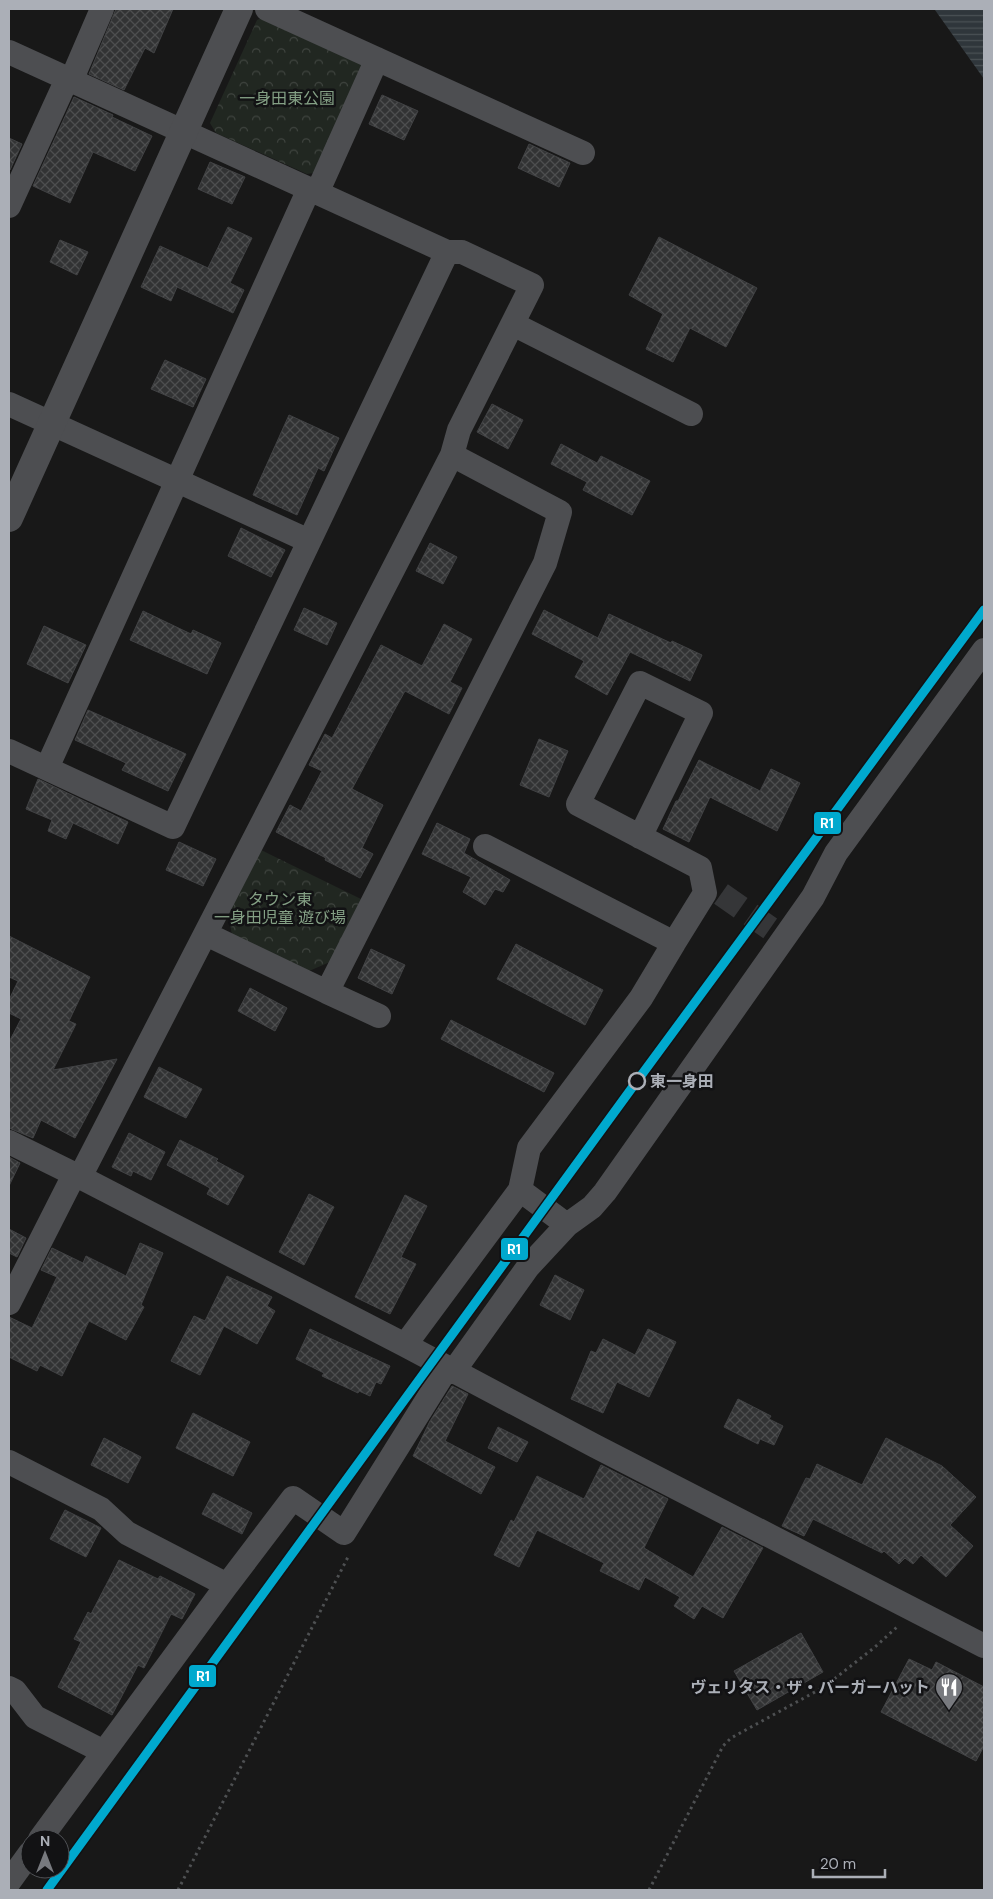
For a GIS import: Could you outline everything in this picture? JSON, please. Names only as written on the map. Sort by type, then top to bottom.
[{"type":"street","points":[[9,206],[102,9]]},
{"type":"street","points":[[9,518],[239,9]]},
{"type":"street","points":[[267,9],[583,153]]},
{"type":"street","points":[[9,52],[447,252],[462,252],[532,285],[459,430],[452,455],[206,934],[9,1303]]},
{"type":"street","points":[[47,768],[177,481],[377,59]]},
{"type":"street","points":[[9,751],[173,827],[447,252]]},
{"type":"street","points":[[513,324],[691,414]]},
{"type":"street","points":[[9,404],[309,541]]},
{"type":"street","points":[[327,992],[545,563],[560,512],[452,455]]},
{"type":"street","points":[[47,1829],[293,1498],[344,1532],[450,1370],[528,1267],[566,1225],[592,1207],[605,1192],[813,897],[836,853],[984,650]]},
{"type":"street","points":[[405,1345],[520,1190],[529,1148],[641,998],[674,943],[713,893],[700,868],[640,837],[578,804],[640,684],[701,713],[640,837]]},
{"type":"street","points":[[486,846],[674,943]]},
{"type":"street","points":[[206,934],[379,1016]]},
{"type":"street","points":[[9,1142],[405,1345],[984,1646]]},
{"type":"street","points":[[520,1190],[566,1225]]},
{"type":"street","points":[[9,1462],[101,1509],[127,1533],[227,1585]]},
{"type":"street","points":[[9,1688],[15,1691],[35,1717],[104,1752]]},
{"type":"street","points":[[9,1882],[20,1867]]},
{"type":"path","points":[[178,1890],[354,1545],[344,1532]]},
{"type":"path","points":[[649,1890],[723,1746],[731,1738],[824,1686],[875,1647],[915,1611]]},
{"type":"green space","name":"一身田東公園","points":[[266,16],[360,60],[365,69],[319,172],[307,174],[216,133],[210,123],[257,20]]},
{"type":"green space","name":"タウン東 一身田児童 遊び場","points":[[261,850],[361,899],[330,962],[309,971],[232,935],[228,913]]},
{"type":"shaded area","points":[[984,9],[984,79],[935,10]]},
{"type":"building","points":[[116,9],[173,9],[154,53],[145,48],[124,90],[89,74]]},
{"type":"building","points":[[382,95],[418,111],[404,140],[369,124]]},
{"type":"building","points":[[74,97],[152,136],[135,171],[93,152],[70,203],[33,186]]},
{"type":"building","points":[[9,138],[22,144],[10,170],[9,169]]},
{"type":"building","points":[[529,144],[570,163],[559,187],[518,168]]},
{"type":"building","points":[[210,162],[245,177],[232,204],[198,189]]},
{"type":"building","points":[[228,227],[252,238],[230,283],[244,290],[233,313],[177,287],[171,301],[141,287],[160,246],[208,268]]},
{"type":"building","points":[[659,237],[757,288],[726,347],[690,328],[673,362],[646,349],[663,314],[629,295]]},
{"type":"building","points":[[60,240],[88,252],[77,275],[50,262]]},
{"type":"building","points":[[165,360],[206,379],[193,407],[151,389]]},
{"type":"building","points":[[492,404],[523,420],[508,449],[477,432]]},
{"type":"building","points":[[289,415],[339,438],[324,471],[318,468],[297,515],[253,495]]},
{"type":"building","points":[[561,444],[597,463],[601,456],[650,481],[632,515],[583,490],[587,482],[551,464]]},
{"type":"building","points":[[241,528],[285,550],[271,577],[228,556]]},
{"type":"building","points":[[430,543],[457,557],[443,584],[416,571]]},
{"type":"building","points":[[304,608],[337,623],[327,645],[294,630]]},
{"type":"building","points":[[544,610],[598,638],[609,614],[671,643],[672,641],[702,655],[690,681],[630,652],[607,695],[575,677],[584,661],[532,634]]},
{"type":"building","points":[[143,611],[191,634],[193,630],[221,643],[207,674],[130,640]]},
{"type":"building","points":[[444,624],[472,639],[450,682],[462,688],[449,714],[405,691],[352,789],[383,805],[362,848],[373,854],[360,878],[276,832],[290,805],[301,811],[322,771],[309,765],[325,734],[332,738],[381,645],[422,666]]},
{"type":"building","points":[[44,626],[86,645],[68,683],[27,664]]},
{"type":"building","points":[[88,710],[186,754],[168,791],[122,770],[126,763],[75,740]]},
{"type":"building","points":[[539,739],[568,751],[549,797],[520,785]]},
{"type":"building","points":[[699,760],[760,791],[771,769],[800,783],[777,831],[710,797],[689,842],[663,829]]},
{"type":"building","points":[[38,779],[128,822],[118,844],[73,823],[66,839],[48,831],[52,820],[26,809]]},
{"type":"building","points":[[437,823],[470,839],[464,853],[510,880],[503,892],[495,889],[485,905],[463,892],[471,877],[422,854]]},
{"type":"building","points":[[179,842],[216,859],[203,886],[166,870]]},
{"type":"building","points":[[9,936],[90,977],[69,1021],[76,1024],[53,1070],[117,1059],[75,1138],[41,1120],[33,1138],[9,1128],[9,1042],[21,1019],[9,1013],[9,1000],[18,981],[9,977]]},
{"type":"building","points":[[516,944],[603,990],[585,1025],[497,979]]},
{"type":"building","points":[[371,949],[405,965],[392,994],[358,978]]},
{"type":"building","points":[[250,988],[287,1008],[275,1031],[238,1011]]},
{"type":"building","points":[[451,1020],[554,1073],[544,1092],[441,1039]]},
{"type":"building","points":[[159,1067],[202,1089],[186,1118],[144,1097]]},
{"type":"building","points":[[129,1133],[165,1152],[151,1180],[133,1171],[131,1176],[112,1167]]},
{"type":"building","points":[[180,1140],[218,1159],[216,1161],[244,1176],[228,1205],[207,1194],[210,1188],[167,1165]]},
{"type":"building","points":[[9,1157],[20,1163],[9,1186]]},
{"type":"building","points":[[309,1194],[334,1207],[304,1265],[279,1252]]},
{"type":"building","points":[[405,1195],[427,1206],[401,1257],[416,1264],[390,1314],[355,1297]]},
{"type":"building","points":[[9,1229],[26,1238],[17,1257],[9,1253]]},
{"type":"building","points":[[140,1243],[163,1253],[141,1305],[144,1307],[126,1340],[89,1321],[62,1376],[40,1365],[37,1371],[9,1357],[9,1317],[32,1328],[57,1277],[41,1270],[52,1248],[83,1263],[86,1256],[126,1276]]},
{"type":"building","points":[[555,1275],[584,1290],[570,1320],[540,1305]]},
{"type":"building","points":[[227,1276],[272,1297],[267,1306],[275,1311],[257,1344],[224,1326],[200,1375],[171,1361],[194,1316],[205,1321]]},
{"type":"building","points":[[310,1329],[390,1366],[381,1384],[376,1382],[370,1396],[359,1391],[358,1393],[322,1376],[324,1373],[296,1359]]},
{"type":"building","points":[[648,1329],[676,1342],[649,1397],[617,1382],[603,1413],[571,1399],[591,1351],[596,1353],[603,1339],[635,1355]]},
{"type":"building","points":[[452,1386],[468,1394],[445,1441],[495,1467],[481,1494],[413,1456],[430,1421]]},
{"type":"building","points":[[738,1399],[771,1416],[769,1419],[783,1426],[774,1445],[760,1439],[758,1444],[724,1427]]},
{"type":"building","points":[[193,1413],[250,1442],[233,1476],[176,1448]]},
{"type":"building","points":[[498,1427],[528,1442],[517,1462],[488,1448]]},
{"type":"building","points":[[104,1438],[141,1457],[128,1483],[91,1465]]},
{"type":"building","points":[[886,1438],[942,1466],[976,1497],[950,1525],[973,1546],[946,1577],[921,1555],[913,1564],[905,1558],[899,1564],[884,1551],[882,1553],[813,1519],[804,1536],[782,1526],[806,1478],[810,1479],[817,1464],[862,1485]]},
{"type":"building","points":[[601,1465],[668,1499],[644,1548],[693,1577],[722,1527],[763,1548],[723,1618],[702,1606],[694,1619],[674,1606],[680,1597],[645,1577],[639,1590],[600,1571],[604,1563],[537,1530],[519,1567],[494,1555],[511,1520],[514,1522],[537,1476],[584,1499]]},
{"type":"building","points":[[213,1493],[252,1513],[242,1534],[202,1514]]},
{"type":"building","points":[[65,1510],[101,1528],[86,1557],[50,1539]]},
{"type":"building","points":[[119,1560],[158,1579],[160,1576],[195,1594],[182,1619],[171,1614],[144,1668],[138,1665],[112,1715],[58,1687],[81,1642],[74,1639],[88,1612],[91,1614]]},
{"type":"building","points":[[801,1633],[823,1672],[757,1710],[734,1671]]},
{"type":"building","points":[[909,1659],[932,1670],[936,1662],[984,1687],[984,1746],[976,1761],[881,1712]]},
{"type":"tunnel","points":[[721,894],[784,938]]},
{"type":"transit line","name":"R1","points":[[47,1890],[637,1081],[984,610]]},
{"type":"place","name":"東一身田","points":[[637,1081]]},
{"type":"place","name":"ヴェリタス・ザ・バーガーハット","points":[[949,1711]]}]
